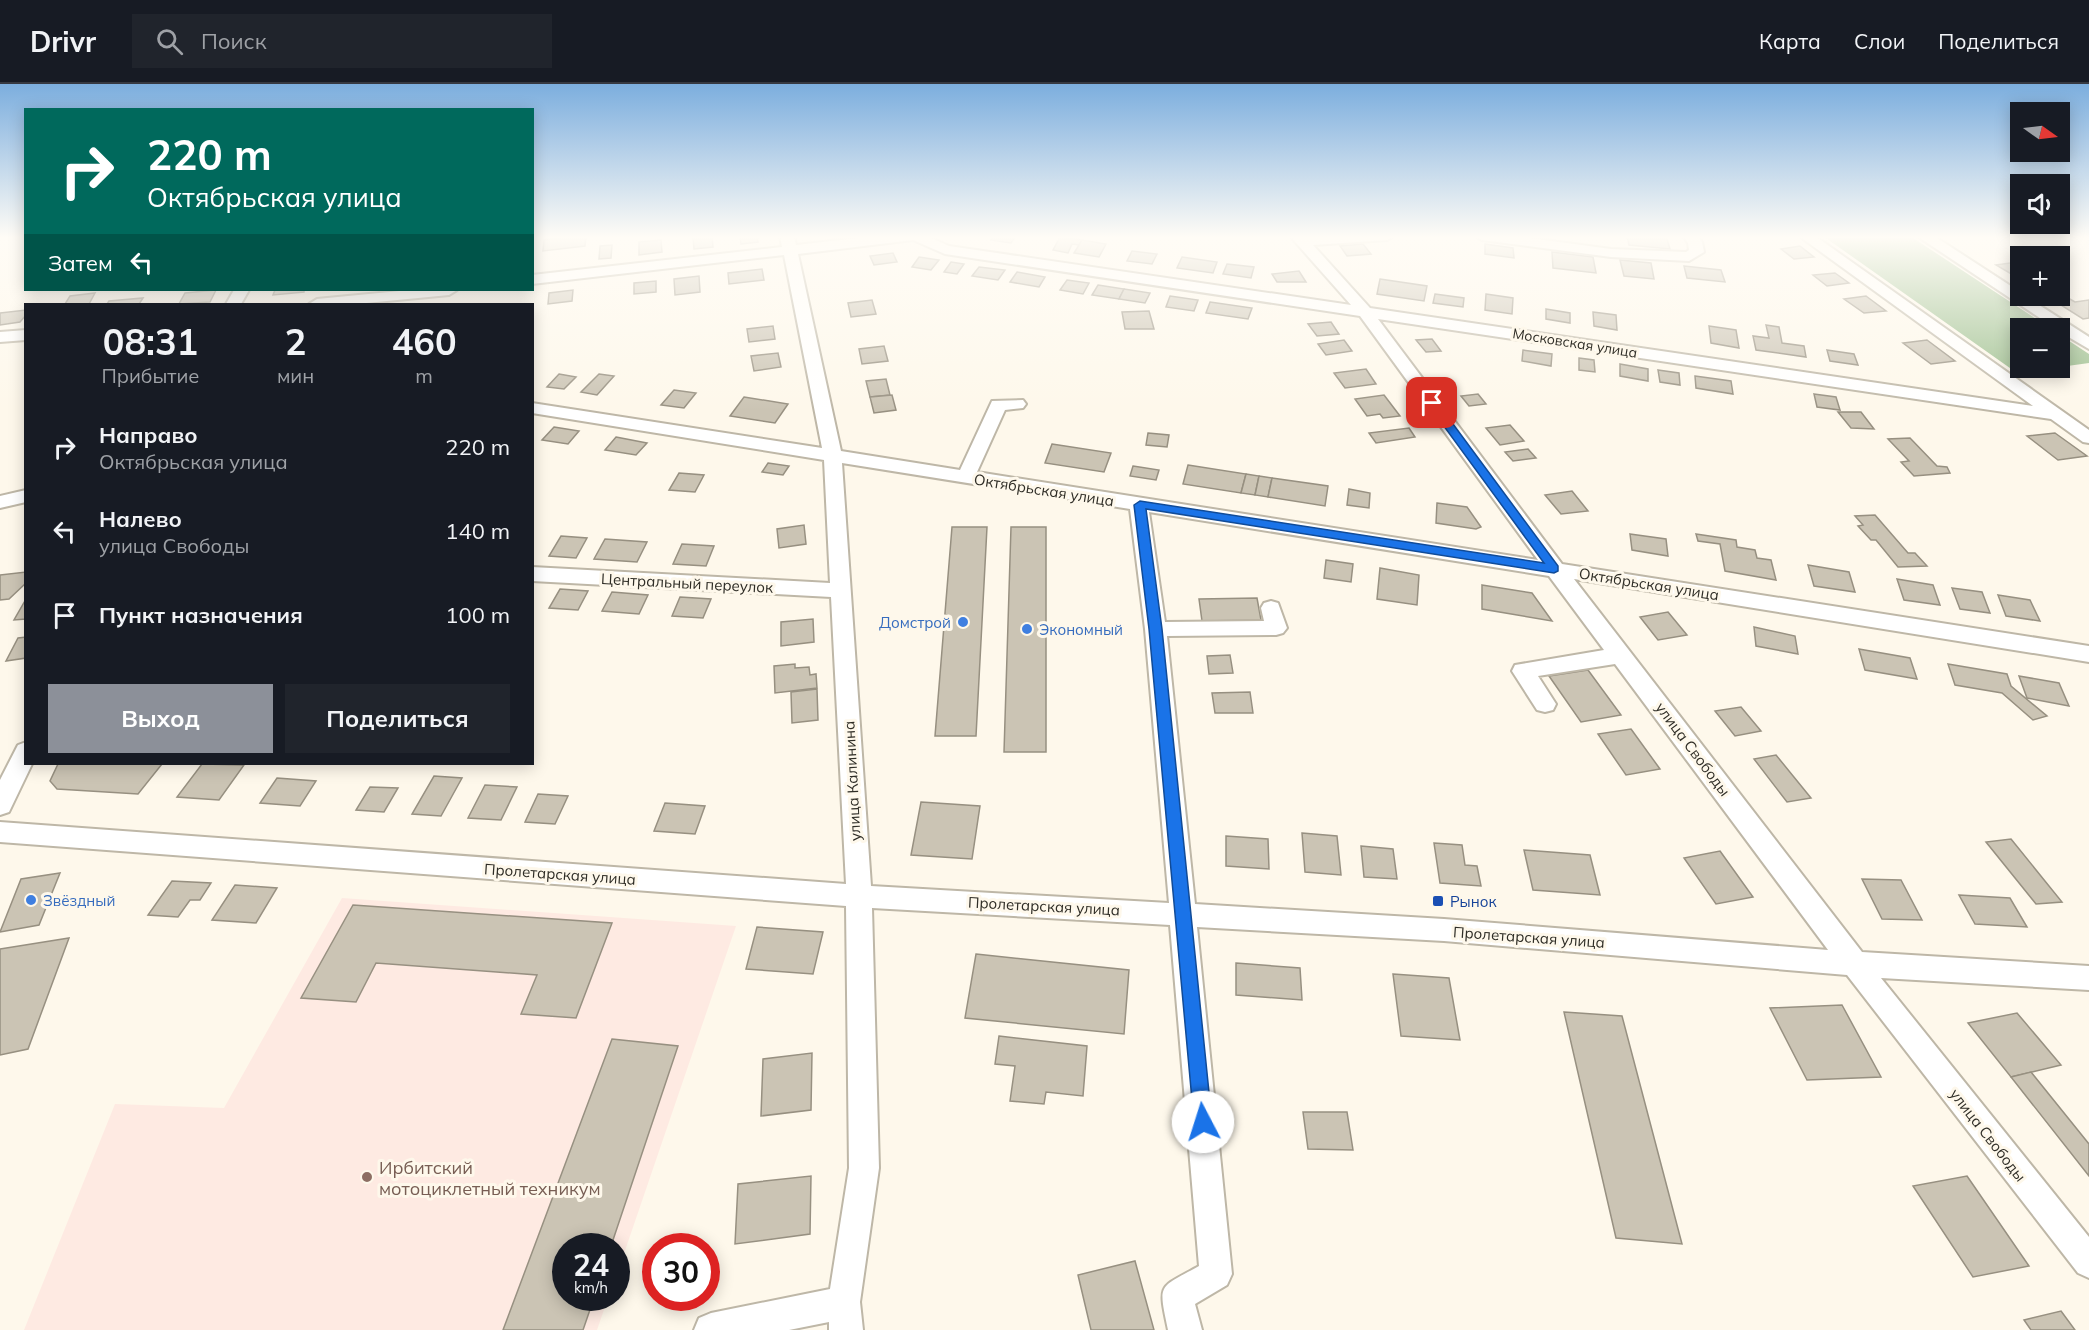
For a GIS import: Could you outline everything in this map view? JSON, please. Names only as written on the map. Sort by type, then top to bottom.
[{"type":"street","points":[[326,303],[410,294]]},
{"type":"street","name":"улица Калинина","points":[[799,294],[832,457],[859,896],[864,1167],[845,1316]]},
{"type":"street","name":"Московская улица","points":[[1248,294],[2058,415]]},
{"type":"street","name":"улица Свободы","points":[[1349,294],[1364,311],[1554,568],[1881,999],[2089,1262]]},
{"type":"street","points":[[1888,294],[2089,438]]},
{"type":"street","points":[[2014,294],[2088,342]]},
{"type":"street","points":[[0,337],[24,334]]},
{"type":"street","points":[[966,477],[998,405],[1017,404]]},
{"type":"street","name":"Октябрьская улица","points":[[534,408],[2089,654]]},
{"type":"street","points":[[0,502],[24,496]]},
{"type":"street","points":[[1140,505],[1156,629],[1216,1274],[1177,1296],[1185,1330]]},
{"type":"street","name":"Центральный переулок","points":[[534,574],[841,591]]},
{"type":"street","points":[[1156,629],[1276,628],[1272,608]]},
{"type":"street","points":[[1545,704],[1523,671],[1621,655]]},
{"type":"street","points":[[0,805],[24,755]]},
{"type":"street","name":"Пролетарская улица","points":[[0,832],[859,896],[1444,930],[1856,964],[2089,978]]},
{"type":"street","points":[[711,1330],[845,1316]]},
{"type":"shaded area","name":"Ирбитский мотоциклетный техникум","points":[[342,898],[736,926],[630,1236],[630,1233],[552,1233],[552,1311],[604,1311],[597,1330],[24,1330],[115,1104],[224,1108]]},
{"type":"green space","points":[[1905,294],[1998,294],[2010,302],[2010,306],[2017,306],[2035,318],[2010,318],[2010,368]]},
{"type":"green space","points":[[2070,342],[2089,354],[2089,363],[2070,366]]},
{"type":"building","points":[[94,294],[90,303],[66,303],[70,296]]},
{"type":"building","points":[[184,294],[214,294],[210,302],[180,303]]},
{"type":"building","points":[[549,294],[573,294],[572,301],[548,304]]},
{"type":"building","points":[[1093,294],[1121,294],[1119,299]]},
{"type":"building","points":[[1121,294],[1149,294],[1145,303],[1119,299]]},
{"type":"building","points":[[1378,294],[1425,294],[1424,301]]},
{"type":"building","points":[[1435,294],[1464,298],[1463,307],[1433,303]]},
{"type":"building","points":[[1486,294],[1513,298],[1512,314],[1485,310]]},
{"type":"building","points":[[1170,296],[1198,300],[1194,311],[1166,307]]},
{"type":"building","points":[[1866,296],[1886,311],[1864,313],[1844,299]]},
{"type":"building","points":[[143,298],[140,303],[108,303]]},
{"type":"building","points":[[2070,299],[2075,302],[2089,300],[2089,318],[2083,319],[2062,306],[2070,306]]},
{"type":"building","points":[[872,300],[876,314],[851,317],[848,303]]},
{"type":"building","points":[[1210,302],[1252,308],[1248,319],[1206,313]]},
{"type":"building","points":[[1546,309],[1570,313],[1570,323],[1546,319]]},
{"type":"building","points":[[24,310],[24,317],[20,322],[0,325],[0,313]]},
{"type":"building","points":[[1149,311],[1154,329],[1125,329],[1122,312]]},
{"type":"building","points":[[1593,312],[1616,315],[1617,330],[1594,326]]},
{"type":"building","points":[[1331,322],[1339,334],[1317,336],[1308,324]]},
{"type":"building","points":[[1766,325],[1779,327],[1782,343],[1804,346],[1806,357],[1756,350],[1753,336],[1769,338]]},
{"type":"building","points":[[773,326],[775,339],[749,342],[747,329]]},
{"type":"building","points":[[1709,326],[1736,330],[1739,348],[1711,343]]},
{"type":"building","points":[[1432,339],[1441,351],[1426,352],[1416,340]]},
{"type":"building","points":[[1344,340],[1352,351],[1326,355],[1318,344]]},
{"type":"building","points":[[1927,340],[1955,361],[1931,364],[1903,343]]},
{"type":"building","points":[[884,346],[888,361],[862,364],[859,349]]},
{"type":"building","points":[[1523,350],[1552,354],[1551,366],[1522,361]]},
{"type":"building","points":[[1827,350],[1854,354],[1858,365],[1830,361]]},
{"type":"building","points":[[778,353],[781,367],[754,371],[751,356]]},
{"type":"building","points":[[1579,358],[1594,360],[1595,372],[1579,370]]},
{"type":"building","points":[[1620,364],[1648,369],[1648,381],[1620,376]]},
{"type":"building","points":[[1366,369],[1376,384],[1345,388],[1334,373]]},
{"type":"building","points":[[1658,370],[1679,373],[1680,385],[1660,382]]},
{"type":"building","points":[[559,374],[576,377],[564,389],[547,387]]},
{"type":"building","points":[[599,374],[614,376],[597,395],[581,392]]},
{"type":"building","points":[[1695,376],[1731,381],[1733,394],[1696,388]]},
{"type":"building","points":[[886,379],[890,395],[870,397],[866,381]]},
{"type":"building","points":[[674,390],[696,393],[684,408],[661,405]]},
{"type":"building","points":[[1478,394],[1486,404],[1469,406],[1461,396]]},
{"type":"building","points":[[1814,394],[1836,397],[1840,410],[1817,407]]},
{"type":"building","points":[[892,395],[896,410],[874,413],[870,397]]},
{"type":"building","points":[[1384,395],[1400,416],[1383,418],[1380,414],[1367,416],[1355,399]]},
{"type":"building","points":[[744,397],[788,404],[775,423],[730,416]]},
{"type":"building","points":[[1838,412],[1861,412],[1874,429],[1851,428]]},
{"type":"building","points":[[1510,425],[1524,441],[1500,445],[1486,428]]},
{"type":"building","points":[[554,427],[579,431],[568,444],[542,440]]},
{"type":"building","points":[[1409,428],[1415,437],[1376,443],[1369,433]]},
{"type":"building","points":[[1148,433],[1169,435],[1167,447],[1146,445]]},
{"type":"building","points":[[2055,433],[2087,456],[2058,460],[2027,436]]},
{"type":"building","points":[[616,437],[647,443],[636,455],[605,450]]},
{"type":"building","points":[[1910,438],[1937,466],[1947,467],[1950,473],[1914,476],[1901,462],[1909,461],[1888,439]]},
{"type":"building","points":[[1052,444],[1111,453],[1104,472],[1045,463]]},
{"type":"building","points":[[1528,449],[1536,458],[1513,461],[1505,452]]},
{"type":"building","points":[[768,463],[789,466],[783,475],[762,472]]},
{"type":"building","points":[[1188,465],[1246,474],[1241,493],[1183,484]]},
{"type":"building","points":[[1133,466],[1159,470],[1156,480],[1130,476]]},
{"type":"building","points":[[679,473],[704,475],[695,492],[669,490]]},
{"type":"building","points":[[1246,474],[1259,476],[1255,495],[1241,493]]},
{"type":"building","points":[[1259,476],[1272,478],[1268,497],[1255,495]]},
{"type":"building","points":[[1272,478],[1328,486],[1325,506],[1268,497]]},
{"type":"building","points":[[1349,489],[1370,493],[1369,508],[1347,505]]},
{"type":"building","points":[[1572,491],[1588,511],[1561,514],[1545,495]]},
{"type":"building","points":[[1437,503],[1467,507],[1481,527],[1476,529],[1436,523]]},
{"type":"building","points":[[1875,515],[1908,553],[1915,553],[1927,566],[1898,567],[1876,540],[1871,540],[1858,526],[1863,525],[1855,516]]},
{"type":"building","points":[[804,525],[806,544],[779,548],[777,529]]},
{"type":"building","points":[[952,527],[987,527],[976,736],[935,736]]},
{"type":"building","points":[[1011,527],[1046,527],[1046,752],[1004,752]]},
{"type":"building","points":[[1630,534],[1666,539],[1668,556],[1632,550]]},
{"type":"building","points":[[1696,534],[1736,540],[1737,547],[1755,550],[1757,558],[1771,560],[1776,580],[1725,571],[1720,544],[1698,541]]},
{"type":"building","points":[[561,536],[587,538],[576,558],[549,556]]},
{"type":"building","points":[[605,539],[647,542],[637,562],[594,559]]},
{"type":"building","points":[[682,544],[714,546],[706,566],[673,564]]},
{"type":"building","points":[[1326,560],[1353,564],[1351,582],[1324,578]]},
{"type":"building","points":[[1808,565],[1849,572],[1855,592],[1814,586]]},
{"type":"building","points":[[1380,568],[1419,575],[1417,605],[1377,599]]},
{"type":"building","points":[[24,572],[24,585],[9,599],[0,600],[0,575]]},
{"type":"building","points":[[1897,579],[1933,585],[1940,605],[1904,600]]},
{"type":"building","points":[[1482,585],[1532,593],[1552,621],[1482,609]]},
{"type":"building","points":[[1952,588],[1982,592],[1990,613],[1960,609]]},
{"type":"building","points":[[560,589],[588,591],[578,610],[549,608]]},
{"type":"building","points":[[612,592],[648,595],[639,614],[602,611]]},
{"type":"building","points":[[1998,595],[2030,600],[2040,621],[2006,616]]},
{"type":"building","points":[[680,597],[711,599],[703,618],[672,616]]},
{"type":"building","points":[[1257,598],[1261,620],[1202,621],[1199,599]]},
{"type":"building","points":[[24,602],[24,619],[14,620]]},
{"type":"building","points":[[1668,612],[1687,635],[1658,640],[1640,617]]},
{"type":"building","points":[[813,619],[814,642],[781,646],[781,622]]},
{"type":"building","points":[[1754,627],[1795,636],[1798,654],[1756,646]]},
{"type":"building","points":[[24,637],[24,658],[6,661],[18,638]]},
{"type":"building","points":[[1859,649],[1910,658],[1917,679],[1865,670]]},
{"type":"building","points":[[1230,655],[1233,673],[1209,674],[1207,656]]},
{"type":"building","points":[[795,664],[795,668],[809,667],[810,675],[816,674],[817,688],[775,693],[774,666]]},
{"type":"building","points":[[1948,664],[2007,674],[2011,686],[2047,716],[2033,720],[2002,693],[1955,685]]},
{"type":"building","points":[[1588,670],[1621,715],[1581,722],[1549,676]]},
{"type":"building","points":[[2019,676],[2059,683],[2069,706],[2027,698]]},
{"type":"building","points":[[817,689],[818,720],[792,723],[791,692]]},
{"type":"building","points":[[1250,692],[1253,713],[1215,713],[1212,693]]},
{"type":"building","points":[[1741,707],[1761,731],[1735,736],[1715,711]]},
{"type":"building","points":[[1631,729],[1660,769],[1626,775],[1598,734]]},
{"type":"building","points":[[1776,755],[1811,798],[1787,802],[1754,759]]},
{"type":"building","points":[[58,765],[161,765],[138,794],[57,789],[50,781]]},
{"type":"building","points":[[201,765],[244,765],[219,800],[177,797]]},
{"type":"building","points":[[434,776],[462,778],[441,816],[412,814]]},
{"type":"building","points":[[277,778],[316,781],[300,806],[260,803]]},
{"type":"building","points":[[485,785],[517,787],[501,820],[468,818]]},
{"type":"building","points":[[370,787],[398,788],[384,812],[356,810]]},
{"type":"building","points":[[538,794],[568,796],[555,824],[525,822]]},
{"type":"building","points":[[921,802],[980,806],[972,859],[911,855]]},
{"type":"building","points":[[665,803],[705,806],[695,834],[654,831]]},
{"type":"building","points":[[1302,833],[1337,836],[1341,875],[1305,872]]},
{"type":"building","points":[[1226,836],[1268,839],[1269,869],[1226,866]]},
{"type":"building","points":[[2011,839],[2062,902],[2036,904],[1986,842]]},
{"type":"building","points":[[1434,843],[1462,845],[1465,865],[1477,866],[1481,886],[1440,883]]},
{"type":"building","points":[[1361,846],[1393,849],[1397,879],[1364,877]]},
{"type":"building","points":[[1524,850],[1590,855],[1600,895],[1533,890]]},
{"type":"building","points":[[1720,851],[1753,897],[1716,904],[1684,858]]},
{"type":"building","points":[[60,873],[39,925],[0,932],[21,879]]},
{"type":"building","points":[[1862,879],[1901,880],[1922,920],[1882,919]]},
{"type":"building","points":[[172,881],[211,883],[200,900],[190,900],[178,917],[148,915]]},
{"type":"building","points":[[235,885],[277,888],[256,923],[212,920]]},
{"type":"building","points":[[1959,895],[2010,898],[2027,927],[1975,924]]},
{"type":"building","points":[[353,905],[612,923],[576,1018],[521,1014],[537,975],[376,963],[356,1002],[301,998]]},
{"type":"building","points":[[757,927],[823,932],[813,974],[746,969]]},
{"type":"building","points":[[69,938],[28,1049],[0,1055],[0,949]]},
{"type":"building","points":[[976,954],[1129,970],[1124,1034],[965,1018]]},
{"type":"building","points":[[1236,963],[1300,968],[1302,1000],[1236,995]]},
{"type":"building","points":[[1393,974],[1449,978],[1460,1040],[1401,1036]]},
{"type":"building","points":[[1842,1005],[1881,1077],[1807,1080],[1770,1008]]},
{"type":"building","points":[[1564,1012],[1622,1016],[1682,1244],[1616,1238]]},
{"type":"building","points":[[2017,1013],[2061,1065],[2011,1077],[1968,1023]]},
{"type":"building","points":[[999,1036],[1087,1046],[1083,1096],[1046,1092],[1044,1104],[1010,1101],[1015,1066],[995,1064]]},
{"type":"building","points":[[612,1039],[678,1046],[615,1233],[552,1233],[552,1311],[590,1311],[583,1330],[503,1330]]},
{"type":"building","points":[[812,1053],[811,1110],[761,1116],[763,1059]]},
{"type":"building","points":[[2031,1072],[2089,1144],[2089,1176],[2011,1077]]},
{"type":"building","points":[[1303,1112],[1347,1112],[1353,1150],[1308,1149]]},
{"type":"building","points":[[811,1176],[810,1234],[735,1244],[738,1184]]},
{"type":"building","points":[[1967,1176],[2029,1266],[1973,1277],[1913,1186]]},
{"type":"building","points":[[1135,1261],[1154,1330],[1091,1330],[1078,1275]]},
{"type":"building","points":[[2061,1311],[2075,1330],[2031,1330],[2024,1320]]},
{"type":"place","name":"Домстрой","points":[[963,622]]},
{"type":"place","name":"Экономный","points":[[1027,629]]},
{"type":"place","name":"Звёздный","points":[[31,900]]},
{"type":"place","name":"Рынок","points":[[1438,901]]},
{"type":"place","name":"Ирбитский мотоциклетный техникум","points":[[367,1177]]},
{"type":"route","points":[[1203,1122],[1156,629],[1140,505],[1554,568],[1432,403]]}]
